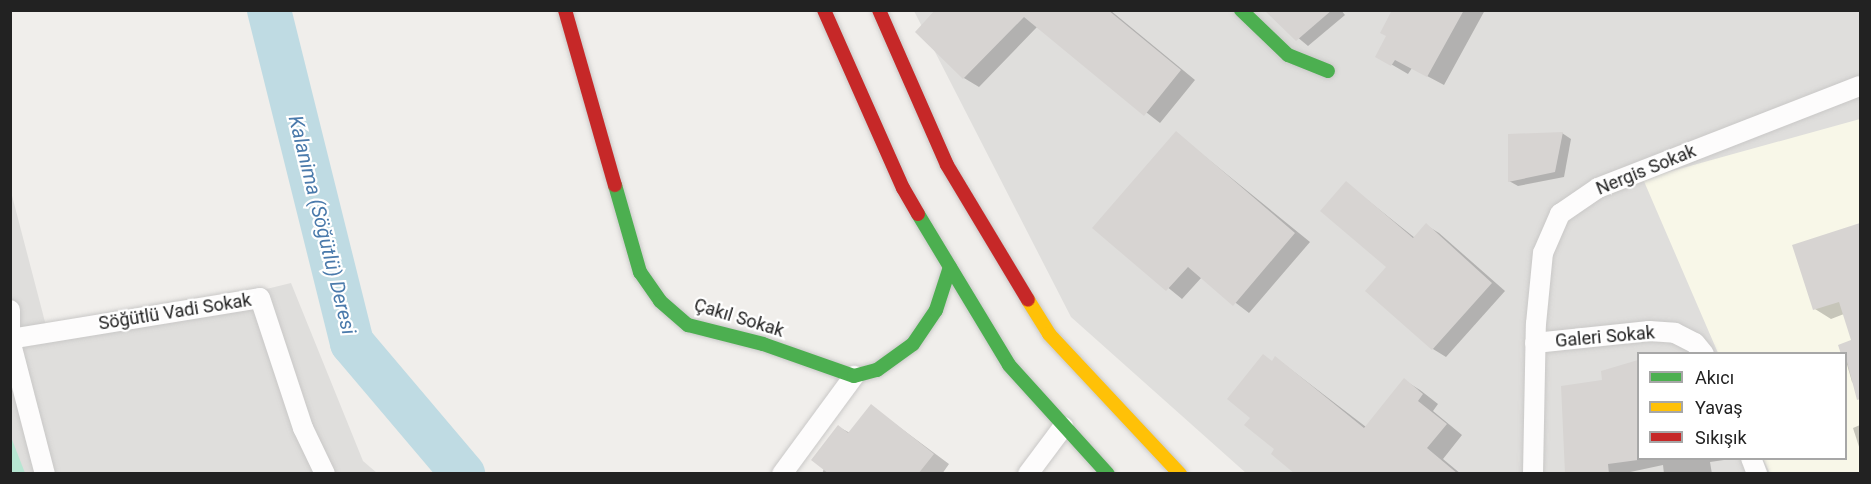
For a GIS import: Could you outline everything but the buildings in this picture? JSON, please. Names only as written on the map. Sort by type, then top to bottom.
[{"type":"main road","name":"Çakıl Sokak","points":[[565,10],[640,272],[660,301],[688,325],[763,344],[854,376]]},
{"type":"main road","points":[[824,10],[903,188],[1009,365],[1108,474]]},
{"type":"main road","points":[[879,10],[947,165],[1049,334],[1180,474]]},
{"type":"main road","points":[[1242,10],[1266,38],[1288,55],[1328,70]]},
{"type":"main road","points":[[854,376],[877,370],[913,344],[936,310],[950,267]]},
{"type":"street","name":"Nergis Sokak","points":[[1533,474],[1535,344],[1543,253],[1560,214],[1574,202],[1598,188],[1860,86]]},
{"type":"street","name":"Söğütlü Vadi Sokak","points":[[10,340],[260,298],[303,428],[325,474]]},
{"type":"street","points":[[10,310],[10,329]]},
{"type":"street","name":"Galeri Sokak","points":[[1535,344],[1649,331],[1675,333],[1695,343],[1702,352]]},
{"type":"street","points":[[10,340],[45,474]]},
{"type":"street","points":[[782,474],[854,376]]},
{"type":"street","points":[[1028,474],[1063,427]]},
{"type":"street","points":[[1751,460],[1757,474]]},
{"type":"shaded area","points":[[914,11],[1860,11],[1860,473],[1246,473],[1071,317]]},
{"type":"shaded area","points":[[1860,119],[1860,473],[1770,473],[1764,460],[1847,460],[1847,352],[1718,352],[1643,179]]},
{"type":"shaded area","points":[[10,188],[50,341],[291,283],[363,461],[377,473],[11,473]]},
{"type":"green space","points":[[11,437],[25,473],[11,473]]},
{"type":"waterway","name":"Kalanima (Söğütlü) Deresi","points":[[269,10],[352,343],[463,474]]},
{"type":"traffic: fast","points":[[1241,10],[1288,55],[1328,71]]},
{"type":"traffic: fast","points":[[615,185],[640,272],[660,301],[688,325],[763,344],[854,376],[877,370],[913,344],[936,310],[950,267]]},
{"type":"traffic: fast","points":[[918,214],[1009,365],[1108,474]]},
{"type":"traffic: slow","points":[[1028,300],[1049,334],[1180,474]]},
{"type":"traffic: jam","points":[[565,10],[615,185]]},
{"type":"traffic: jam","points":[[824,10],[903,188],[918,214]]},
{"type":"traffic: jam","points":[[879,10],[947,165],[1028,300]]}]
